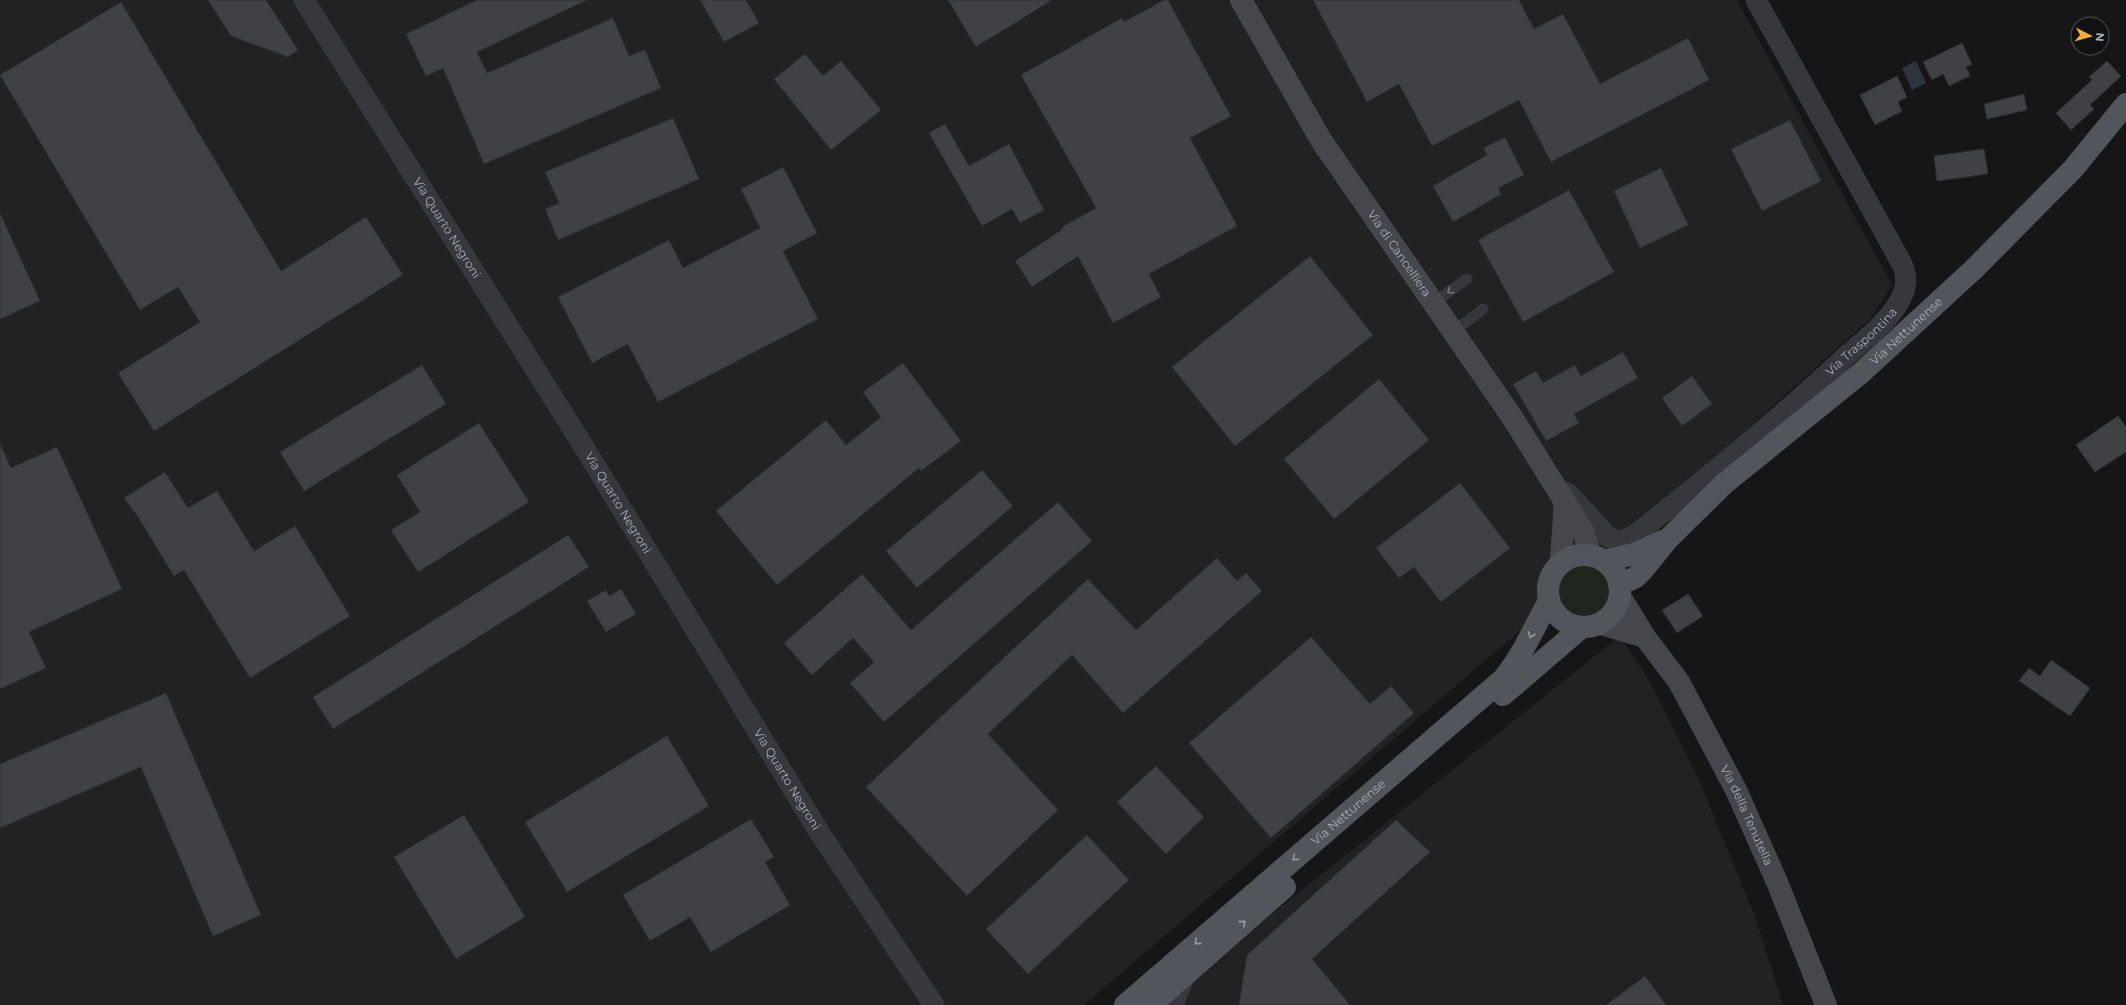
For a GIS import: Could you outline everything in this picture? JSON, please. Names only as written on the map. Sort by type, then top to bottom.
[{"type":"main road","name":"Via Nettunense","points":[[1151,1005],[1590,626],[1613,612],[1619,590],[1636,578],[1668,539],[1725,483],[1861,373],[1974,269],[2082,160],[2126,104]]},
{"type":"main road","name":"Via Nettunense","points":[[1561,563],[1575,556],[1597,558],[1634,554],[1668,539]]},
{"type":"main road","points":[[1597,558],[1616,575],[1619,590]]},
{"type":"main road","points":[[1561,563],[1554,570],[1549,580],[1549,601],[1553,611],[1570,625],[1590,626]]},
{"type":"main road","name":"Via Nettunense","points":[[1125,1005],[1503,679],[1525,648],[1532,630],[1549,601]]},
{"type":"street","name":"Via Quarto Negroni","points":[[304,0],[575,432],[821,835],[934,1005]]},
{"type":"street","name":"Via di Cancelliera","points":[[1240,0],[1321,140],[1512,417],[1583,531],[1597,558]]},
{"type":"street","name":"Via Traspontina","points":[[1561,496],[1568,493],[1608,538],[1620,542],[1635,535],[1820,382],[1883,322],[1899,302],[1903,293],[1907,276],[1899,259],[1756,0]]},
{"type":"street","points":[[1561,496],[1565,520],[1561,548],[1561,563]]},
{"type":"street","name":"Via della Tenutella","points":[[1619,590],[1644,638],[1679,682],[1736,790],[1777,882],[1826,1005]]},
{"type":"street","points":[[1590,626],[1644,638]]},
{"type":"street","points":[[1173,1005],[1186,974]]},
{"type":"lane","points":[[1433,303],[1467,279]]},
{"type":"lane","points":[[1453,332],[1484,309]]},
{"type":"shaded area","points":[[0,0],[1737,0],[1892,285],[1870,319],[1586,574],[1084,1005],[0,1005]]},
{"type":"shaded area","points":[[1916,61],[1926,83],[1912,90],[1902,68]]},
{"type":"shaded area","points":[[1584,566],[1598,570],[1606,578],[1610,592],[1606,606],[1598,614],[1584,618],[1570,614],[1562,606],[1558,592],[1562,578],[1570,570]]},
{"type":"shaded area","points":[[1620,636],[1651,684],[1698,778],[1755,916],[1783,1005],[1180,1005],[1194,976]]},
{"type":"building","points":[[208,0],[266,0],[298,50],[288,57],[231,36]]},
{"type":"building","points":[[477,0],[587,0],[477,52],[487,73],[613,18],[629,56],[645,50],[661,88],[484,164],[443,68],[426,76],[406,34]]},
{"type":"building","points":[[700,0],[746,0],[759,23],[724,42]]},
{"type":"building","points":[[948,0],[1052,0],[976,47]]},
{"type":"building","points":[[1164,0],[1168,0],[1231,116],[1190,138],[1237,226],[1149,274],[1161,297],[1113,323],[1078,256],[1032,287],[1015,261],[1063,229],[1062,227],[1096,208],[1021,75],[1122,18],[1124,22]]},
{"type":"building","points":[[1313,0],[1519,0],[1534,29],[1563,14],[1600,84],[1688,38],[1709,80],[1551,162],[1519,100],[1432,146],[1399,84],[1367,102]]},
{"type":"building","points":[[121,2],[281,271],[366,217],[403,275],[154,431],[118,373],[200,322],[178,287],[140,310],[0,75]]},
{"type":"building","points":[[1962,43],[1972,64],[1966,67],[1970,76],[1949,86],[1943,74],[1932,80],[1923,62]]},
{"type":"building","points":[[805,54],[823,76],[841,61],[881,110],[831,150],[774,79]]},
{"type":"building","points":[[2107,61],[2121,76],[2090,105],[2094,109],[2071,130],[2056,113],[2092,80],[2089,77]]},
{"type":"building","points":[[1897,76],[1907,97],[1898,102],[1902,111],[1875,125],[1860,95]]},
{"type":"building","points":[[2024,94],[2027,110],[1987,119],[1984,104]]},
{"type":"building","points":[[673,118],[699,179],[558,240],[545,209],[559,203],[545,172]]},
{"type":"building","points":[[1790,120],[1821,181],[1762,211],[1731,149]]},
{"type":"building","points":[[945,124],[969,166],[1009,144],[1044,210],[1020,223],[1012,209],[982,226],[929,133]]},
{"type":"building","points":[[1505,137],[1524,175],[1498,188],[1501,194],[1453,222],[1433,186],[1487,155],[1484,148]]},
{"type":"building","points":[[1984,149],[1988,174],[1937,181],[1934,156]]},
{"type":"building","points":[[783,167],[817,233],[783,251],[818,319],[658,402],[628,344],[592,363],[558,297],[669,240],[683,268],[760,228],[741,189]]},
{"type":"building","points":[[1661,168],[1688,225],[1640,248],[1614,191]]},
{"type":"building","points":[[1569,190],[1614,272],[1523,322],[1478,240]]},
{"type":"building","points":[[0,213],[40,301],[0,319]]},
{"type":"building","points":[[1310,256],[1373,335],[1235,446],[1172,367]]},
{"type":"building","points":[[1623,352],[1638,378],[1574,414],[1579,423],[1546,441],[1513,384],[1536,371],[1543,383],[1575,365],[1581,376]]},
{"type":"building","points":[[903,363],[961,441],[921,471],[919,468],[777,585],[716,511],[826,420],[846,445],[881,417],[863,392]]},
{"type":"building","points":[[422,365],[446,404],[304,491],[280,452]]},
{"type":"building","points":[[1692,376],[1712,404],[1682,426],[1662,398]]},
{"type":"building","points":[[1379,379],[1429,440],[1334,519],[1284,459]]},
{"type":"building","points":[[2118,416],[2126,427],[2126,452],[2095,472],[2076,445]]},
{"type":"building","points":[[479,423],[529,502],[418,572],[391,530],[420,512],[397,475]]},
{"type":"building","points":[[0,444],[11,468],[57,447],[122,589],[29,632],[46,668],[0,689]]},
{"type":"building","points":[[982,470],[1013,506],[917,588],[886,551]]},
{"type":"building","points":[[165,472],[188,508],[217,491],[254,551],[295,526],[350,616],[250,678],[184,570],[174,576],[138,517],[124,498]]},
{"type":"building","points":[[1460,483],[1510,548],[1441,602],[1414,567],[1399,578],[1376,548]]},
{"type":"building","points":[[1058,502],[1092,541],[884,722],[850,683],[874,662],[853,638],[812,675],[784,643],[862,574],[911,630]]},
{"type":"building","points":[[568,535],[589,567],[333,729],[313,697]]},
{"type":"building","points":[[1217,558],[1237,581],[1246,573],[1262,591],[1123,713],[1072,655],[988,734],[1058,810],[967,896],[866,787],[1088,579],[1136,630]]},
{"type":"building","points":[[621,589],[636,614],[606,632],[587,601],[606,590],[609,596]]},
{"type":"building","points":[[1688,594],[1703,616],[1677,633],[1662,610]]},
{"type":"building","points":[[1311,637],[1370,704],[1391,686],[1414,713],[1271,838],[1189,743]]},
{"type":"building","points":[[2051,660],[2090,688],[2070,716],[2019,681],[2029,668],[2040,676]]},
{"type":"building","points":[[166,693],[261,915],[213,936],[141,767],[0,828],[0,764]]},
{"type":"building","points":[[667,736],[709,806],[567,892],[525,822]]},
{"type":"building","points":[[1156,766],[1204,817],[1166,854],[1117,802]]},
{"type":"building","points":[[464,815],[525,917],[456,959],[394,857]]},
{"type":"building","points":[[751,819],[774,857],[765,862],[790,905],[711,952],[690,917],[650,941],[623,895]]},
{"type":"building","points":[[1396,820],[1430,852],[1312,959],[1350,1005],[1239,1005],[1247,955]]},
{"type":"building","points":[[1087,835],[1129,880],[1028,974],[986,929]]},
{"type":"building","points":[[1645,976],[1666,1005],[1606,1005]]}]
